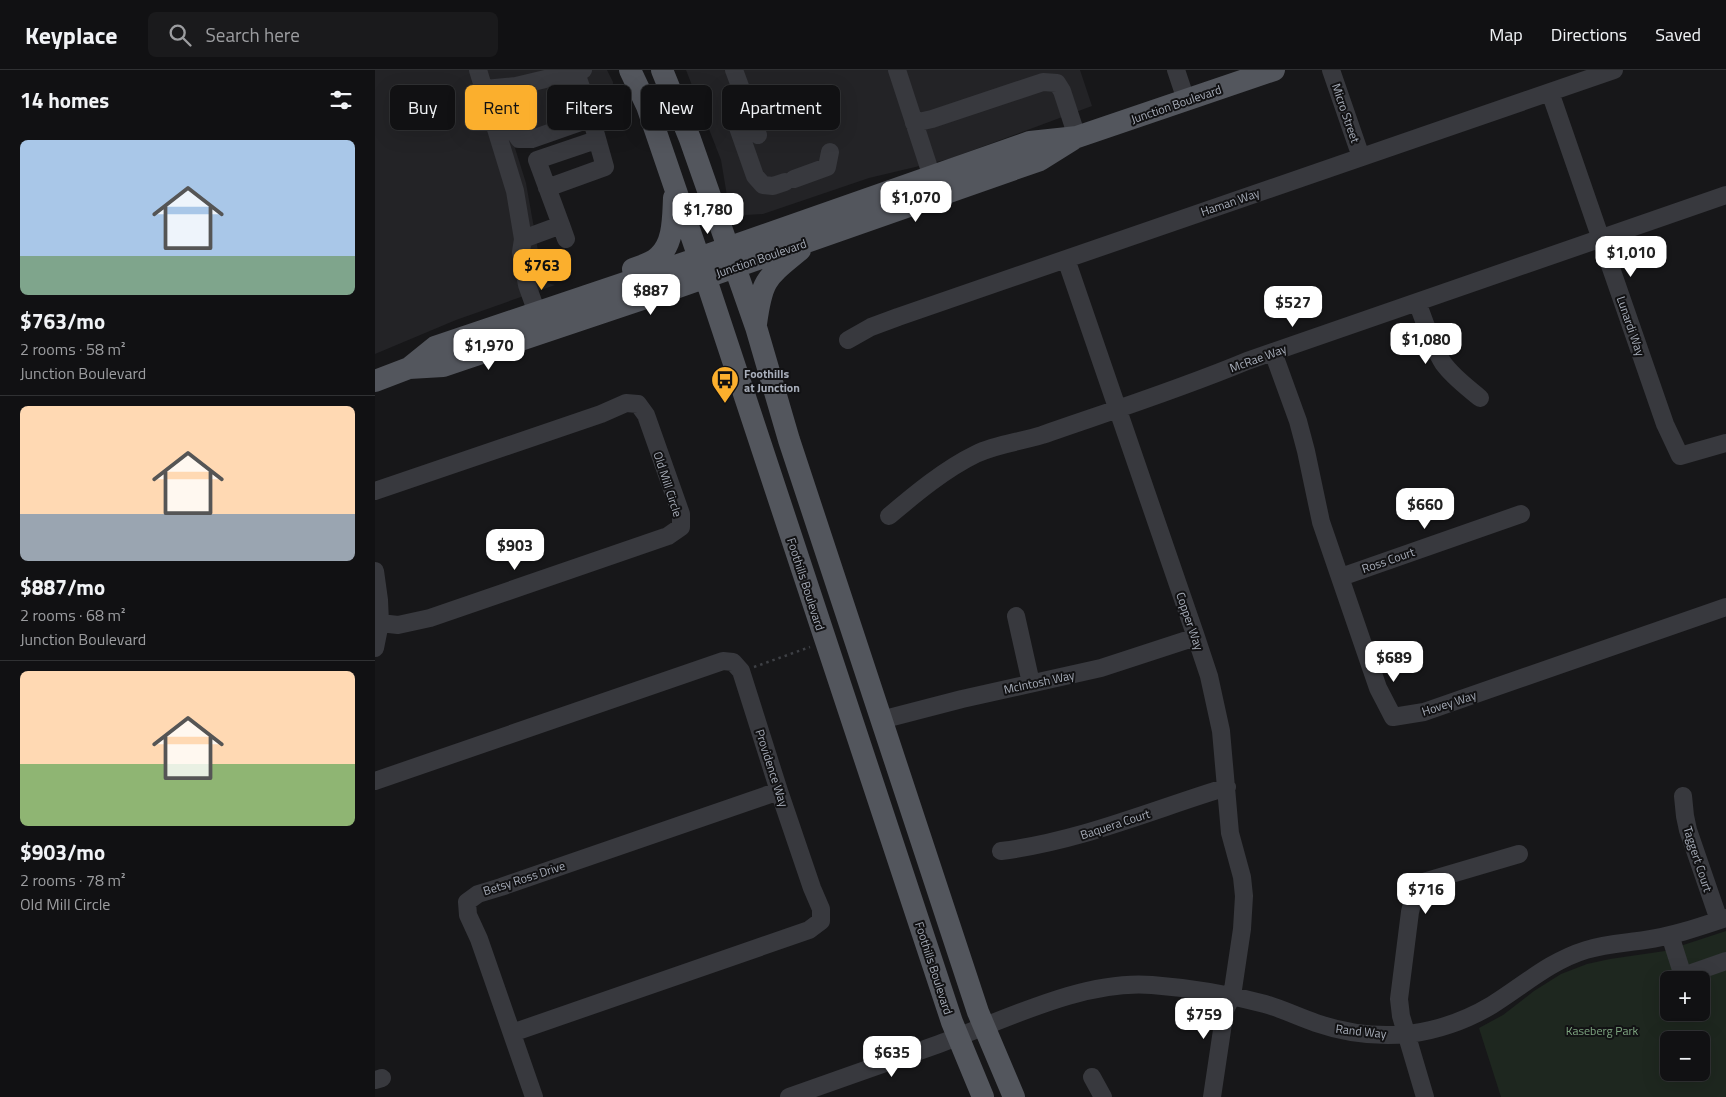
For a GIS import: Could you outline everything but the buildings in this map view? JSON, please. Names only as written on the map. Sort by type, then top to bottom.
[{"type":"main road","name":"Foothills Boulevard","points":[[631,70],[647,106],[702,268],[958,1037],[983,1097]]},
{"type":"main road","points":[[662,70],[690,139],[756,327],[789,440],[984,1027],[1014,1097]]},
{"type":"main road","name":"Junction Boulevard","points":[[375,381],[409,368],[443,366],[732,257],[932,177],[1030,142],[1077,137],[1274,70]]},
{"type":"main road","name":"Junction Boulevard","points":[[732,257],[811,240],[1040,160],[1077,137]]},
{"type":"main road","points":[[541,312],[658,257],[667,244],[671,228],[675,189]]},
{"type":"main road","points":[[756,327],[763,286],[774,272],[811,240]]},
{"type":"main road","name":"Junction Boulevard","points":[[409,368],[435,347],[541,312],[702,268]]},
{"type":"street","points":[[478,70],[484,85]]},
{"type":"street","points":[[734,70],[740,85]]},
{"type":"street","points":[[897,70],[932,177]]},
{"type":"street","points":[[1176,70],[1186,100]]},
{"type":"street","name":"Micro Street","points":[[1331,70],[1361,157]]},
{"type":"street","name":"Haman Way","points":[[848,340],[871,327],[898,317],[1614,70]]},
{"type":"street","points":[[520,85],[579,72],[583,85]]},
{"type":"street","points":[[914,123],[932,119],[1057,77],[1077,137]]},
{"type":"street","name":"Lunardi Way","points":[[1551,92],[1665,424],[1680,456],[1726,443]]},
{"type":"street","points":[[497,130],[515,191],[523,239],[531,250],[541,312]]},
{"type":"street","points":[[513,130],[519,139],[532,139],[558,130]]},
{"type":"street","points":[[547,188],[605,166],[594,130]]},
{"type":"street","points":[[739,130],[755,176],[763,185],[773,186],[827,167],[830,152]]},
{"type":"street","points":[[756,130],[758,135]]},
{"type":"street","points":[[523,239],[563,232],[537,160],[596,140]]},
{"type":"street","name":"McRae Way","points":[[889,516],[924,488],[960,463],[977,454],[1034,437],[1202,380],[1273,352],[1726,195]]},
{"type":"street","name":"Copper Way","points":[[1066,259],[1196,637],[1216,704],[1221,731],[1230,833],[1242,877],[1244,896],[1242,929],[1232,996],[1225,1010],[1224,1050],[1221,1073]]},
{"type":"street","points":[[1417,302],[1435,348],[1444,364],[1480,398]]},
{"type":"street","name":"Hovey Way","points":[[1273,352],[1298,422],[1321,522],[1378,688],[1393,717],[1424,712],[1726,607]]},
{"type":"street","name":"Old Mill Circle","points":[[375,491],[583,420],[626,403],[638,404],[646,415],[681,514],[681,527],[669,536],[430,618],[398,625],[379,623]]},
{"type":"street","name":"Ross Court","points":[[1341,577],[1521,514]]},
{"type":"street","points":[[375,571],[379,600],[379,623],[375,648]]},
{"type":"street","points":[[1016,616],[1031,683]]},
{"type":"street","name":"McIntosh Way","points":[[881,720],[952,701],[1109,666],[1196,637]]},
{"type":"street","points":[[375,781],[723,661],[733,662],[741,671]]},
{"type":"street","name":"Providence Way","points":[[511,1032],[809,930],[821,921],[821,909],[779,791],[741,671]]},
{"type":"street","name":"Baquera Court","points":[[1001,851],[1028,848],[1074,837],[1227,787]]},
{"type":"street","name":"Betsy Ross Drive","points":[[534,1097],[479,939],[468,915],[467,902],[478,894],[779,791]]},
{"type":"street","name":"Taggert Court","points":[[1683,796],[1688,830],[1722,919]]},
{"type":"street","points":[[1425,1097],[1401,1016],[1400,984],[1410,912],[1417,884],[1519,854]]},
{"type":"street","name":"Rand Way","points":[[789,1097],[1063,998],[1112,986],[1150,985],[1232,996],[1283,1009],[1336,1029],[1378,1034],[1407,1034],[1452,1024],[1475,1014],[1494,1004],[1544,969],[1586,950],[1610,944],[1671,935],[1722,919]]},
{"type":"street","points":[[1671,935],[1683,976],[1726,962]]},
{"type":"street","points":[[1212,1097],[1221,1073]]},
{"type":"street","points":[[1221,1073],[1223,1097]]},
{"type":"street","points":[[1092,1076],[1103,1097]]},
{"type":"path","points":[[741,671],[826,642]]},
{"type":"shaded area","points":[[375,70],[607,70],[613,85],[547,85],[547,130],[570,130],[515,148],[526,183],[543,279],[547,283],[555,285],[456,320],[375,354]]},
{"type":"shaded area","points":[[686,70],[1080,70],[1092,106],[949,159],[869,178],[763,214],[745,215],[731,205],[727,196],[721,160],[709,130],[712,130],[712,85],[692,85]]},
{"type":"green space","name":"Kaseberg Park","points":[[1726,931],[1726,1097],[1501,1097],[1479,1028],[1503,1015],[1534,991],[1561,974],[1587,964],[1665,951]]},
{"type":"place","name":"Foothills at Junction","points":[[725,404]]}]
